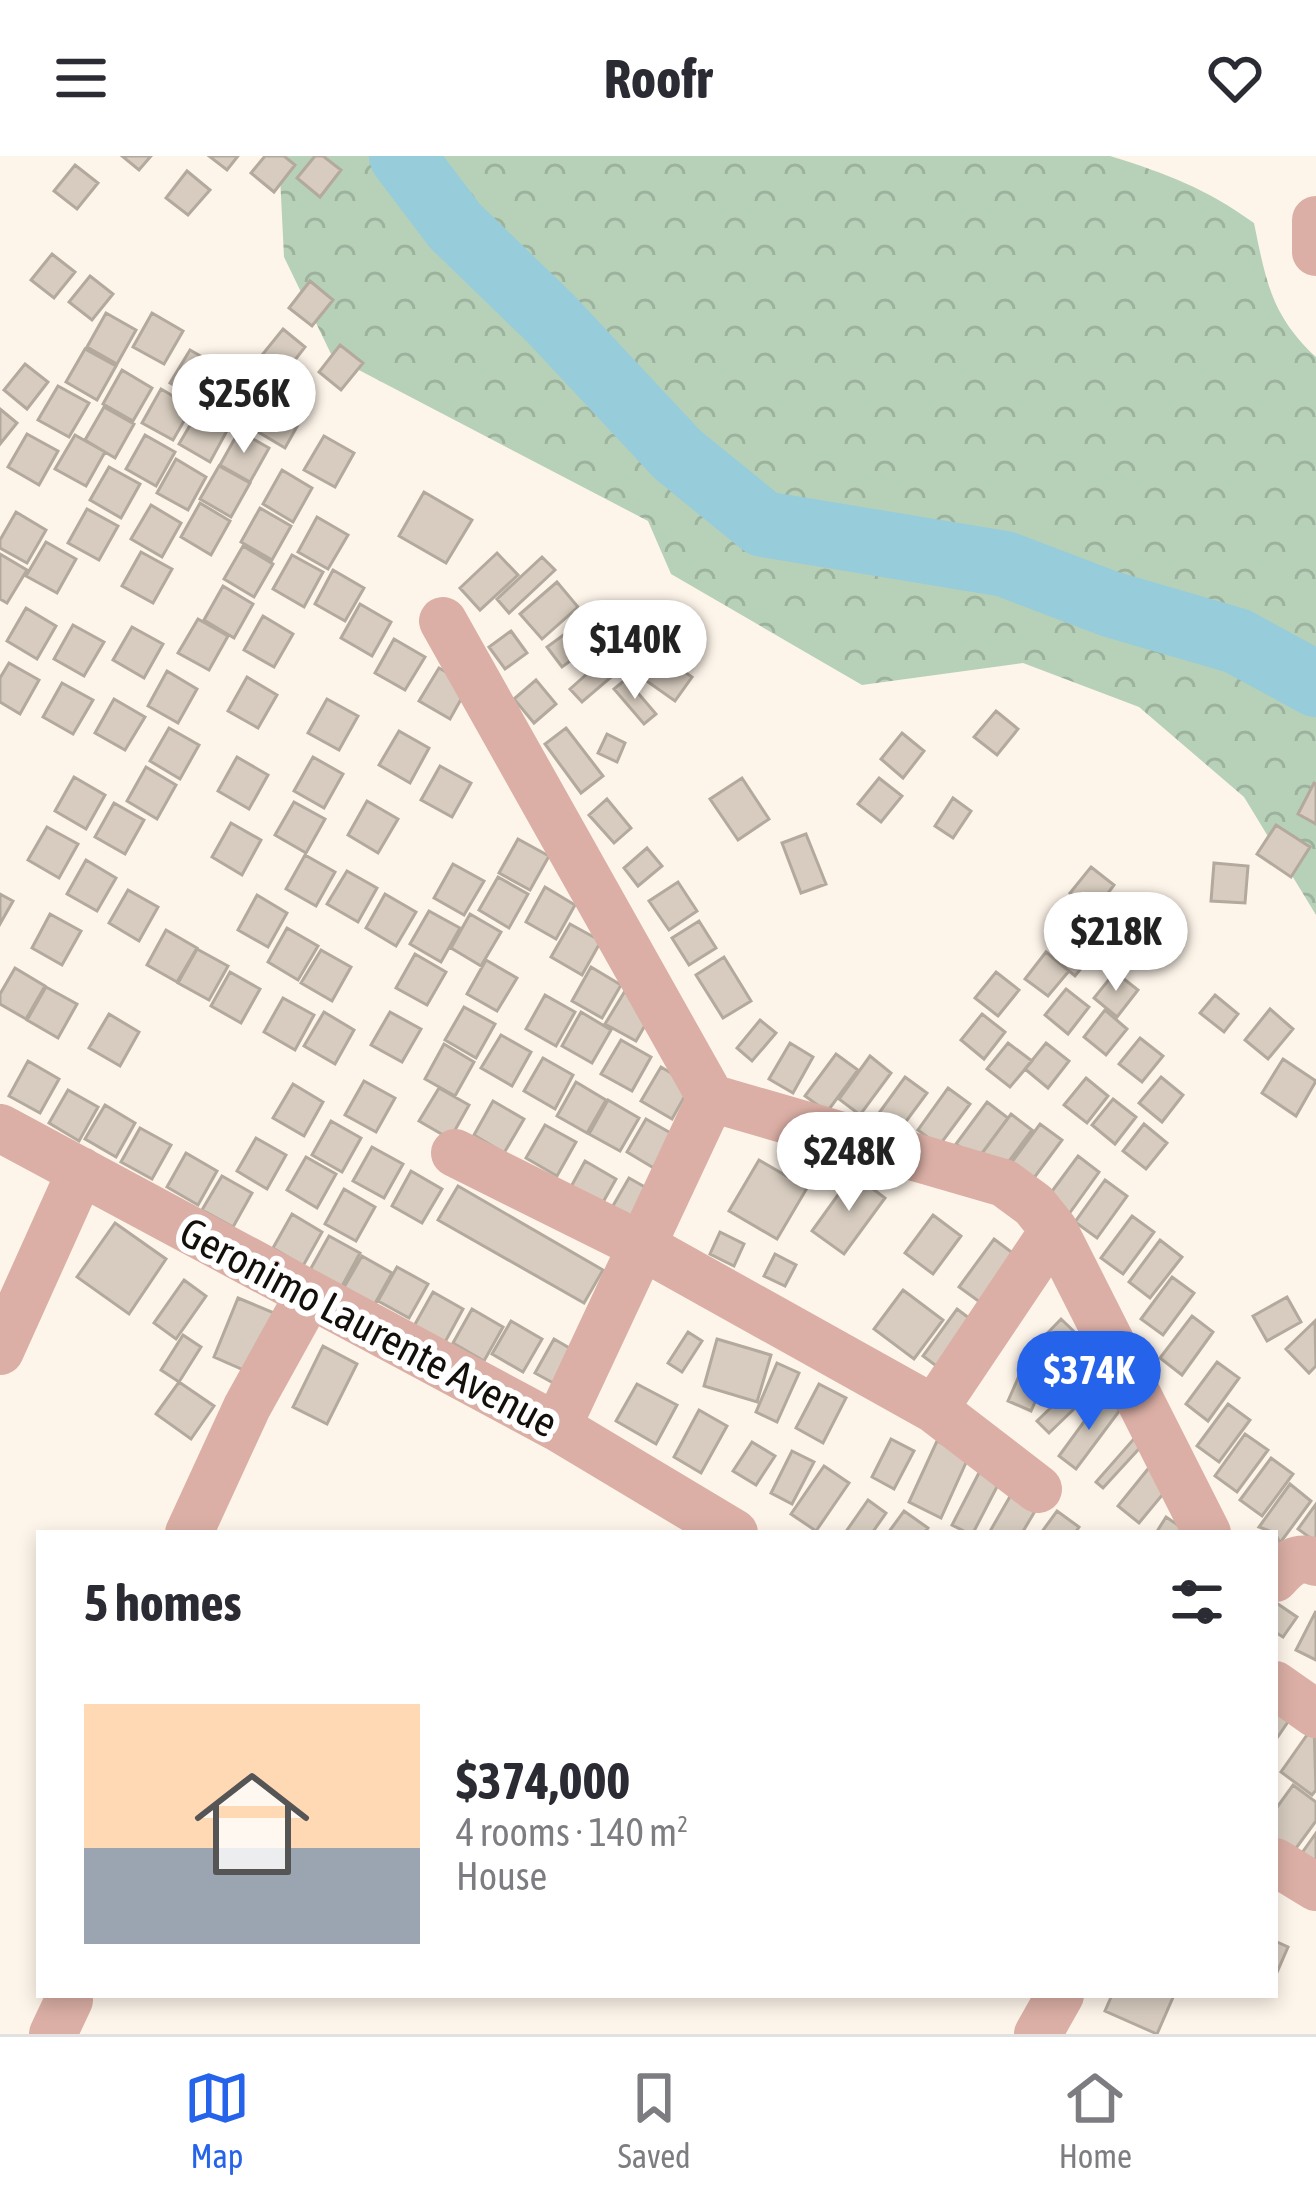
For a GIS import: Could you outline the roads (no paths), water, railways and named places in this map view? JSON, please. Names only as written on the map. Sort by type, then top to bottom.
[{"type":"street","points":[[1316,220],[1316,252]]},
{"type":"street","points":[[443,621],[711,1099],[1004,1183],[1034,1205],[1054,1230],[1205,1530]]},
{"type":"street","points":[[556,1427],[711,1099]]},
{"type":"street","name":"Geronimo Laurente Avenue","points":[[0,1128],[556,1427],[723,1530]]},
{"type":"street","points":[[455,1153],[640,1245],[934,1409],[1039,1489]]},
{"type":"street","points":[[0,1351],[81,1171]]},
{"type":"street","points":[[934,1409],[1054,1230]]},
{"type":"street","points":[[190,1530],[247,1407],[309,1294]]},
{"type":"street","points":[[1278,1574],[1288,1562],[1306,1558],[1316,1562]]},
{"type":"street","points":[[1278,1687],[1316,1714]]},
{"type":"street","points":[[1278,1864],[1316,1887]]},
{"type":"street","points":[[1038,2034],[1058,1998]]},
{"type":"waterway","points":[[402,156],[455,226],[551,319],[678,455],[763,524],[1005,564],[1110,604],[1237,641],[1316,684]]}]
